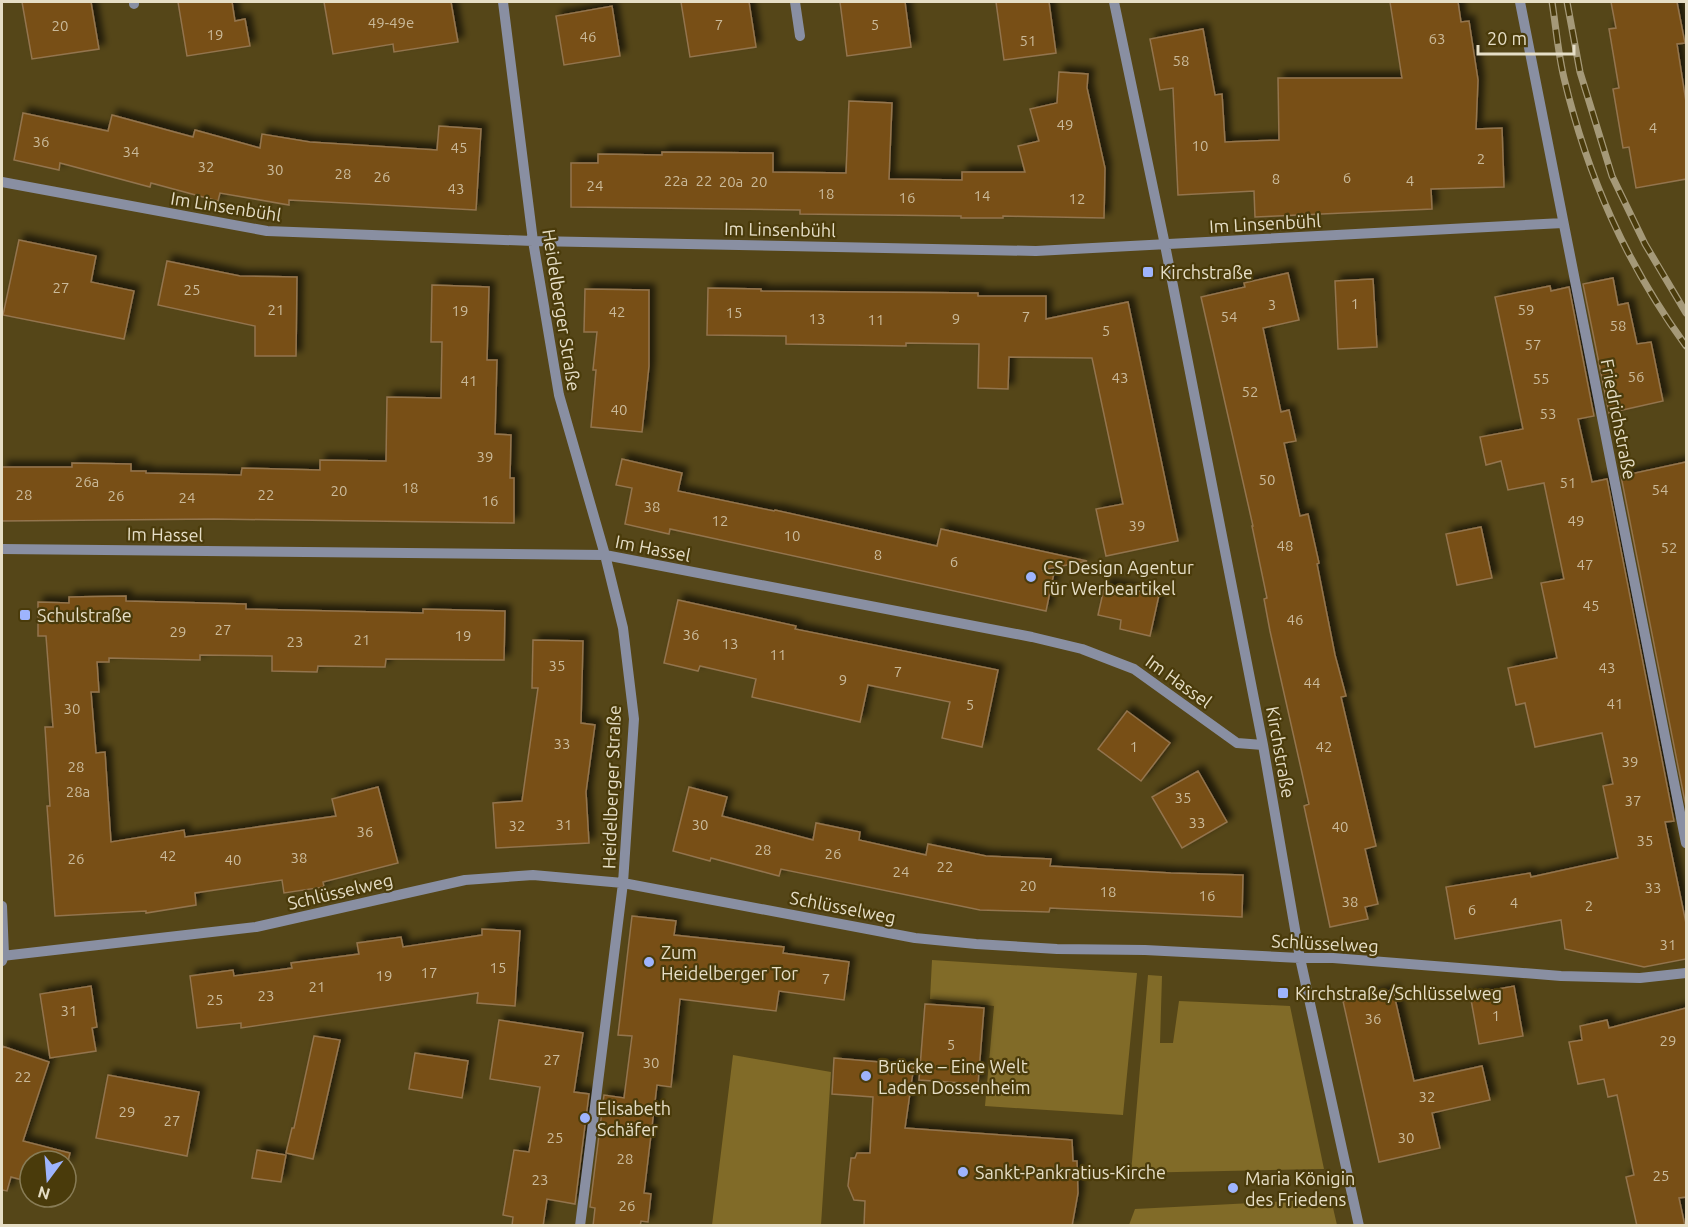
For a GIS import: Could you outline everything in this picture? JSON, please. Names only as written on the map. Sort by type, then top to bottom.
[{"type":"street","name":"Heidelberger Straße","points":[[502,2],[533,241],[559,395],[605,555],[623,628],[634,719],[623,883],[580,1226]]},
{"type":"street","points":[[795,2],[800,36]]},
{"type":"street","name":"Kirchstraße","points":[[1114,2],[1165,245],[1263,745],[1300,958],[1359,1226]]},
{"type":"street","name":"Friedrichstraße","points":[[1520,2],[1686,843]]},
{"type":"street","name":"Im Linsenbühl","points":[[2,182],[267,231],[533,241],[1036,251],[1563,223]]},
{"type":"street","name":"Im Hassel","points":[[2,549],[605,555],[1032,637],[1082,649],[1134,669],[1237,743],[1263,745]]},
{"type":"street","name":"Schlüsselweg","points":[[2,957],[256,927],[465,880],[533,875],[623,883],[925,939],[1057,949],[1145,950],[1333,958],[1560,976],[1640,978],[1686,973]]},
{"type":"street","points":[[2,906],[2,957]]},
{"type":"shaded area","points":[[932,960],[1137,973],[1123,1115],[985,1106],[994,1006],[930,999]]},
{"type":"shaded area","points":[[1148,975],[1162,976],[1160,1043],[1173,1043],[1179,1001],[1290,1006],[1324,1169],[1131,1173]]},
{"type":"shaded area","points":[[733,1055],[831,1072],[821,1225],[712,1225]]},
{"type":"shaded area","points":[[1331,1199],[1337,1225],[1129,1225],[1135,1209]]},
{"type":"building","points":[[22,2],[91,2],[99,49],[32,59]]},
{"type":"building","points":[[178,2],[232,2],[235,21],[245,19],[250,46],[187,56]]},
{"type":"building","points":[[324,2],[451,2],[458,42],[394,52],[393,44],[333,54]]},
{"type":"building","points":[[681,2],[749,2],[756,47],[690,57]]},
{"type":"building","points":[[840,2],[905,2],[911,47],[847,56]]},
{"type":"building","points":[[996,2],[1049,2],[1056,53],[1004,60]]},
{"type":"building","points":[[1390,2],[1458,2],[1461,22],[1469,21],[1478,80],[1476,129],[1502,128],[1504,187],[1431,189],[1432,209],[1255,217],[1254,191],[1178,195],[1173,88],[1160,90],[1150,39],[1203,29],[1215,95],[1222,94],[1225,142],[1279,140],[1278,78],[1402,78]]},
{"type":"building","points":[[1611,2],[1677,2],[1685,43],[1677,44],[1686,102],[1686,179],[1636,188],[1629,147],[1623,148],[1613,89],[1619,88],[1609,29],[1616,28]]},
{"type":"building","points":[[612,6],[620,56],[564,65],[556,16]]},
{"type":"building","points":[[1059,72],[1088,74],[1087,88],[1105,168],[1104,218],[1003,216],[1003,218],[961,218],[961,216],[800,214],[800,210],[571,207],[571,163],[598,163],[598,154],[773,153],[773,172],[846,173],[849,101],[892,103],[889,179],[962,180],[962,172],[1025,172],[1018,146],[1039,141],[1030,109],[1057,103]]},
{"type":"building","points":[[23,113],[108,131],[112,115],[193,137],[195,130],[260,148],[262,134],[310,142],[437,150],[439,126],[481,129],[476,210],[289,200],[289,205],[220,193],[218,201],[151,183],[150,187],[60,163],[59,170],[14,160]]},
{"type":"building","points":[[19,240],[96,256],[91,282],[134,291],[124,339],[3,315]]},
{"type":"building","points":[[167,261],[240,276],[297,277],[296,356],[255,356],[255,326],[158,305]]},
{"type":"building","points":[[1288,273],[1299,320],[1263,328],[1281,412],[1289,410],[1296,441],[1284,443],[1300,516],[1308,514],[1335,655],[1346,696],[1341,697],[1376,846],[1365,849],[1378,904],[1365,907],[1368,919],[1330,927],[1304,806],[1309,804],[1270,631],[1264,599],[1267,598],[1253,526],[1201,297],[1245,287],[1244,283]]},
{"type":"building","points":[[1613,278],[1618,305],[1628,303],[1637,344],[1651,342],[1663,401],[1609,413],[1583,284]]},
{"type":"building","points":[[1373,279],[1377,347],[1338,349],[1335,281]]},
{"type":"building","points":[[432,285],[489,287],[487,360],[497,360],[495,434],[511,435],[510,478],[514,478],[514,523],[214,519],[2,521],[2,467],[72,467],[72,463],[131,464],[131,471],[146,471],[146,473],[241,475],[242,468],[320,470],[320,460],[386,461],[387,397],[441,398],[442,342],[431,342]]},
{"type":"building","points":[[1550,286],[1551,291],[1569,287],[1594,416],[1578,419],[1592,482],[1607,479],[1674,821],[1665,822],[1686,923],[1686,959],[1644,967],[1565,949],[1561,920],[1455,939],[1446,887],[1530,873],[1531,877],[1618,858],[1603,786],[1613,784],[1602,733],[1535,747],[1525,703],[1516,705],[1508,668],[1557,658],[1541,583],[1564,579],[1544,483],[1508,490],[1501,461],[1486,465],[1480,437],[1523,429],[1495,297]]},
{"type":"building","points":[[708,288],[1046,296],[1046,319],[1128,302],[1178,541],[1106,556],[1096,509],[1123,504],[1092,358],[1009,357],[1008,389],[978,388],[979,344],[906,343],[906,346],[786,344],[786,336],[707,335]]},
{"type":"building","points":[[585,289],[649,290],[649,366],[642,432],[591,427],[597,332],[584,332]]},
{"type":"building","points":[[622,459],[682,473],[678,491],[937,546],[941,529],[1087,561],[1042,570],[1054,573],[1046,611],[670,529],[669,534],[625,524],[632,488],[616,485]]},
{"type":"building","points":[[1686,462],[1686,807],[1621,476]]},
{"type":"building","points":[[1481,527],[1492,578],[1457,585],[1446,534]]},
{"type":"building","points":[[1105,584],[1159,595],[1150,636],[1120,629],[1121,620],[1098,615]]},
{"type":"building","points":[[126,596],[126,601],[246,604],[246,609],[423,613],[423,609],[505,611],[504,660],[386,659],[385,667],[318,666],[317,672],[272,671],[272,656],[200,655],[200,660],[109,658],[109,662],[97,662],[99,692],[91,692],[96,753],[105,752],[111,842],[184,830],[185,837],[336,816],[332,799],[378,787],[398,863],[323,882],[324,887],[284,893],[282,880],[195,893],[196,905],[146,913],[146,911],[55,916],[47,806],[50,806],[45,727],[53,727],[46,636],[38,636],[38,602],[69,603],[69,597]]},
{"type":"building","points":[[678,600],[796,626],[795,629],[998,670],[982,747],[942,738],[950,702],[868,685],[860,722],[752,697],[756,679],[700,666],[698,671],[664,663]]},
{"type":"building","points":[[533,640],[583,641],[581,723],[595,725],[586,792],[589,843],[496,848],[493,803],[522,801],[538,688],[532,688]]},
{"type":"building","points":[[1127,711],[1170,743],[1141,781],[1098,749]]},
{"type":"building","points":[[1198,771],[1227,822],[1182,848],[1152,797]]},
{"type":"building","points":[[689,787],[727,797],[722,816],[813,840],[816,823],[860,832],[859,840],[926,855],[928,844],[986,856],[1051,859],[1050,866],[1243,875],[1242,917],[1050,908],[1049,912],[980,910],[781,869],[779,876],[711,858],[710,861],[673,851]]},
{"type":"building","points":[[632,916],[676,921],[674,935],[784,947],[783,953],[849,962],[844,1000],[779,991],[776,1011],[680,999],[671,1087],[657,1085],[644,1193],[651,1194],[648,1222],[641,1221],[640,1226],[593,1226],[595,1208],[590,1207],[604,1095],[624,1098],[632,1036],[618,1035]]},
{"type":"building","points":[[482,929],[520,931],[515,1006],[477,1003],[478,993],[241,1028],[241,1023],[197,1028],[190,976],[233,970],[234,976],[292,968],[291,963],[359,954],[357,943],[401,937],[403,947],[482,935]]},
{"type":"building","points":[[91,986],[97,1027],[92,1028],[96,1051],[50,1058],[40,994]]},
{"type":"building","points":[[1514,986],[1523,1036],[1479,1044],[1470,994]]},
{"type":"building","points":[[1393,990],[1414,1081],[1482,1066],[1490,1100],[1432,1113],[1440,1148],[1379,1162],[1343,1001]]},
{"type":"building","points":[[925,1004],[984,1008],[978,1084],[919,1080]]},
{"type":"building","points":[[1686,1008],[1686,1197],[1679,1198],[1685,1226],[1637,1226],[1626,1177],[1634,1175],[1617,1095],[1608,1097],[1604,1079],[1578,1084],[1569,1042],[1582,1040],[1580,1026],[1607,1020],[1609,1028]]},
{"type":"building","points":[[499,1020],[583,1033],[574,1092],[589,1094],[575,1204],[547,1199],[543,1226],[512,1226],[513,1217],[503,1215],[514,1150],[529,1152],[540,1087],[490,1079]]},
{"type":"building","points":[[314,1036],[340,1040],[313,1159],[286,1153],[292,1128],[294,1128]]},
{"type":"building","points":[[2,1046],[49,1062],[23,1141],[54,1149],[18,1149],[18,1179],[11,1177],[7,1191],[2,1190]]},
{"type":"building","points":[[415,1053],[468,1061],[462,1098],[409,1089]]},
{"type":"building","name":"Sankt-Pankratius-Kirche","points":[[834,1058],[914,1065],[905,1128],[1072,1140],[1073,1161],[1077,1161],[1078,1193],[1072,1226],[864,1226],[865,1201],[854,1200],[848,1186],[851,1158],[855,1158],[857,1153],[870,1153],[873,1097],[832,1094]]},
{"type":"building","points":[[108,1075],[199,1092],[187,1156],[96,1138]]},
{"type":"building","points":[[257,1150],[286,1155],[281,1182],[252,1178]]},
{"type":"railway","points":[[1552,2],[1564,78],[1597,185],[1627,251],[1686,346]]},
{"type":"railway","points":[[1567,2],[1580,72],[1612,176],[1645,244],[1686,313]]},
{"type":"place","name":"Kirchstraße","points":[[1148,272]]},
{"type":"place","name":"CS Design Agentur für Werbeartikel","points":[[1031,577]]},
{"type":"place","name":"Schulstraße","points":[[25,615]]},
{"type":"place","name":"Zum Heidelberger Tor","points":[[649,962]]},
{"type":"place","name":"Kirchstraße/Schlüsselweg","points":[[1283,993]]},
{"type":"place","name":"Brücke – Eine Welt Laden Dossenheim","points":[[866,1076]]},
{"type":"place","name":"Elisabeth Schäfer","points":[[585,1118]]},
{"type":"place","name":"Sankt-Pankratius-Kirche","points":[[963,1172]]},
{"type":"place","name":"Maria Königin des Friedens","points":[[1233,1188]]}]
